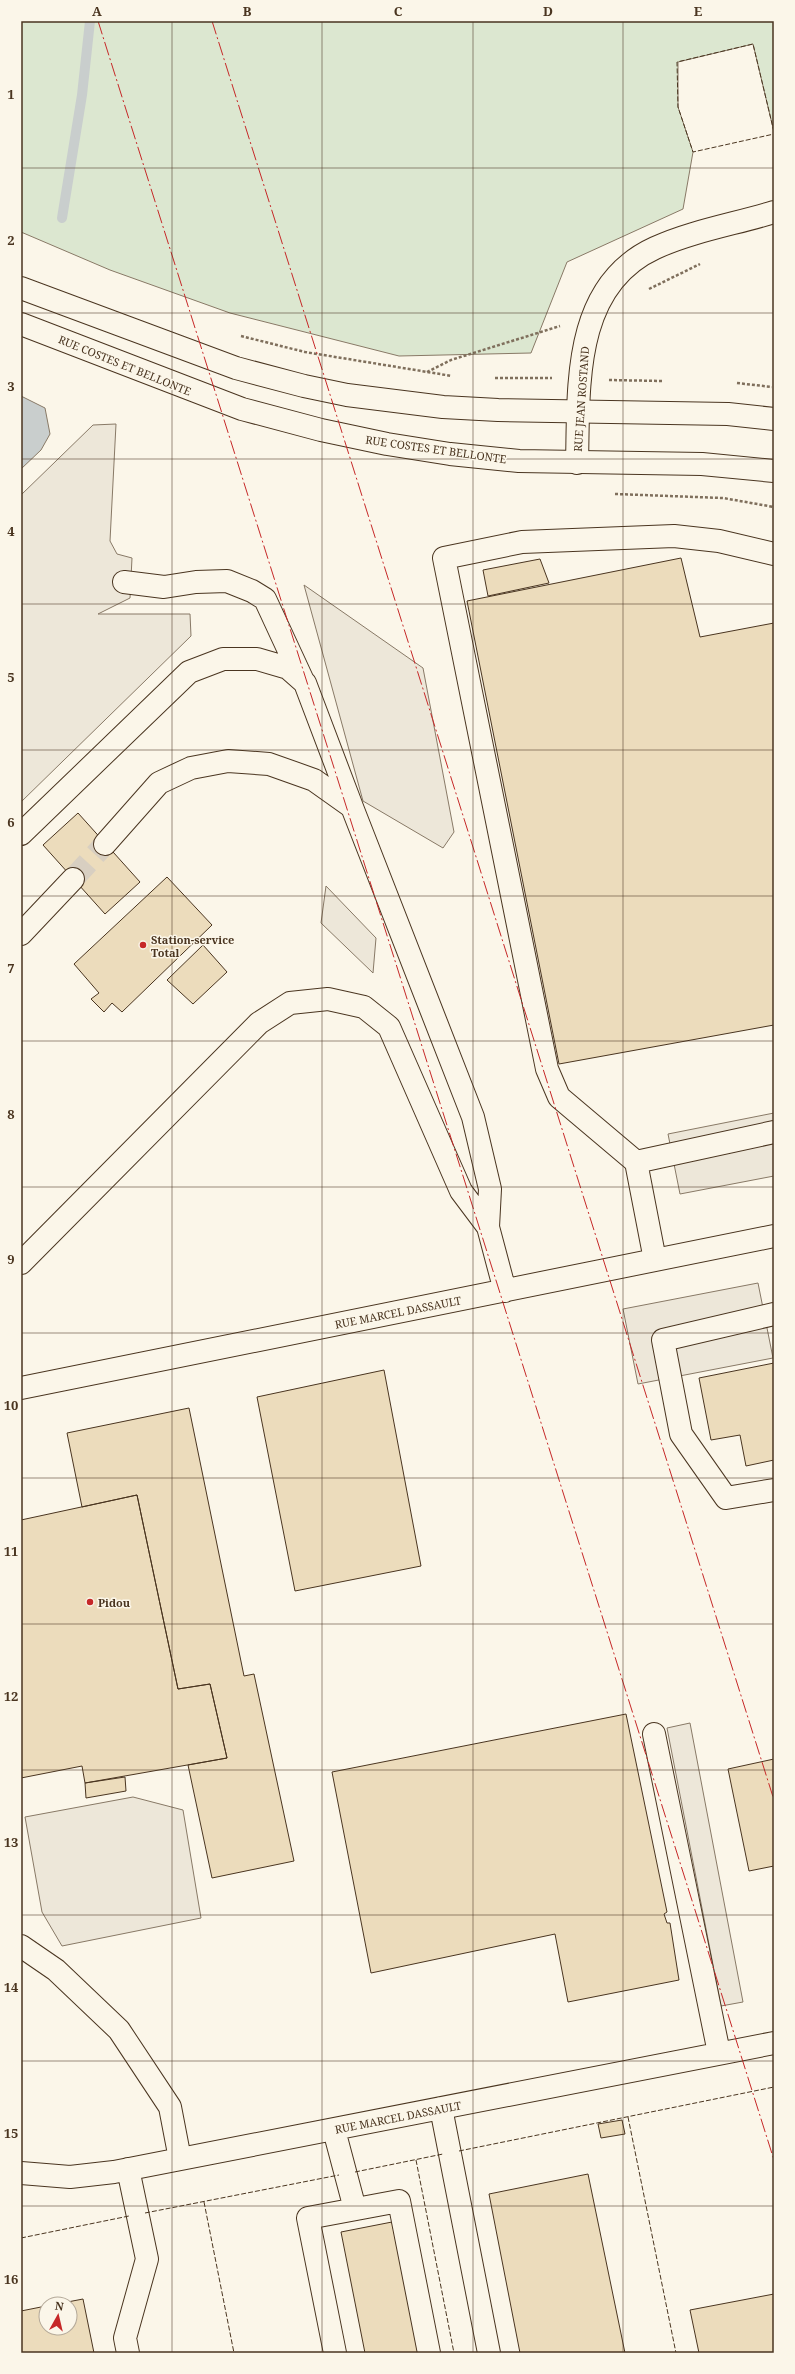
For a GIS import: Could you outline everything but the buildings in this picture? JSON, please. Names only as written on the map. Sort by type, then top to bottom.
[{"type":"street","name":"RUE JEAN ROSTAND","points":[[577,463],[578,413],[586,334],[592,315],[604,292],[625,267],[654,248],[774,212]]},
{"type":"street","points":[[21,288],[228,366],[304,386],[376,399],[443,407],[578,413],[728,414],[774,419]]},
{"type":"street","name":"RUE COSTES ET BELLONTE","points":[[21,324],[242,410],[321,430],[387,444],[450,454],[519,460],[577,463],[702,464],[774,471]]},
{"type":"street","points":[[655,1260],[636,1162],[559,1097],[547,1069],[444,558],[522,542],[674,536],[719,541],[774,554]]},
{"type":"street","points":[[124,582],[164,587],[196,582],[227,581],[252,591],[265,599],[305,684],[473,1117],[490,1189],[488,1227],[505,1290]]},
{"type":"street","points":[[21,834],[189,672],[223,659],[257,659],[288,668],[305,684]]},
{"type":"street","points":[[105,844],[159,783],[192,768],[228,761],[269,764],[314,780],[352,807]]},
{"type":"street","points":[[21,934],[73,878]]},
{"type":"street","points":[[21,1263],[259,1023],[290,1003],[328,999],[364,1007],[389,1027],[461,1191],[488,1227]]},
{"type":"street","points":[[636,1162],[774,1132]]},
{"type":"street","name":"RUE MARCEL DASSAULT","points":[[21,1388],[774,1236]]},
{"type":"street","points":[[774,1314],[663,1340],[681,1434],[726,1498],[774,1490]]},
{"type":"street","points":[[654,1734],[720,2053]]},
{"type":"street","points":[[22,1942],[56,1970],[120,2030],[170,2107],[180,2159]]},
{"type":"street","name":"RUE MARCEL DASSAULT","points":[[21,2173],[70,2178],[128,2170],[774,2043]]},
{"type":"street","points":[[441,2108],[489,2353]]},
{"type":"street","points":[[334,2130],[355,2209]]},
{"type":"street","points":[[128,2170],[148,2260],[125,2338],[128,2353]]},
{"type":"street","points":[[335,2353],[308,2218],[399,2201],[429,2353]]},
{"type":"path","points":[[238,336],[305,352],[427,372]]},
{"type":"green space","points":[[21,21],[774,21],[774,132],[753,44],[678,62],[678,107],[693,152],[683,209],[567,262],[531,353],[399,356],[230,313],[110,270],[21,232]]},
{"type":"shaded area","points":[[21,396],[45,408],[50,434],[41,450],[21,469]]},
{"type":"shaded area","points":[[116,424],[110,541],[117,554],[132,558],[130,598],[98,614],[190,614],[191,636],[21,802],[21,495],[93,425]]},
{"type":"shaded area","points":[[304,585],[423,668],[454,832],[443,848],[363,801]]},
{"type":"shaded area","points":[[326,886],[376,938],[373,973],[321,923]]},
{"type":"shaded area","points":[[774,1113],[774,1176],[680,1194],[668,1134]]},
{"type":"shaded area","points":[[758,1283],[773,1358],[638,1384],[623,1309]]},
{"type":"shaded area","points":[[690,1723],[743,2002],[721,2006],[667,1728]]},
{"type":"shaded area","points":[[133,1797],[183,1810],[201,1918],[62,1946],[42,1912],[25,1817]]},
{"type":"waterway","points":[[62,218],[82,95],[90,21]]},
{"type":"tunnel","points":[[73,879],[105,844]]},
{"type":"fence","points":[[774,132],[753,44],[677,62],[678,107],[693,152],[774,134]]},
{"type":"fence","points":[[459,2151],[774,2087]]},
{"type":"fence","points":[[628,2117],[676,2353]]},
{"type":"fence","points":[[355,2172],[443,2154]]},
{"type":"fence","points":[[416,2160],[454,2353]]},
{"type":"fence","points":[[145,2213],[339,2175]]},
{"type":"fence","points":[[204,2202],[234,2353]]},
{"type":"fence","points":[[21,2238],[129,2216]]},
{"type":"power","points":[[98,21],[774,2160]]},
{"type":"power","points":[[212,21],[774,1800]]},
{"type":"place","name":"Station-service Total","points":[[143,945]]},
{"type":"place","name":"Pidou","points":[[90,1602]]}]
